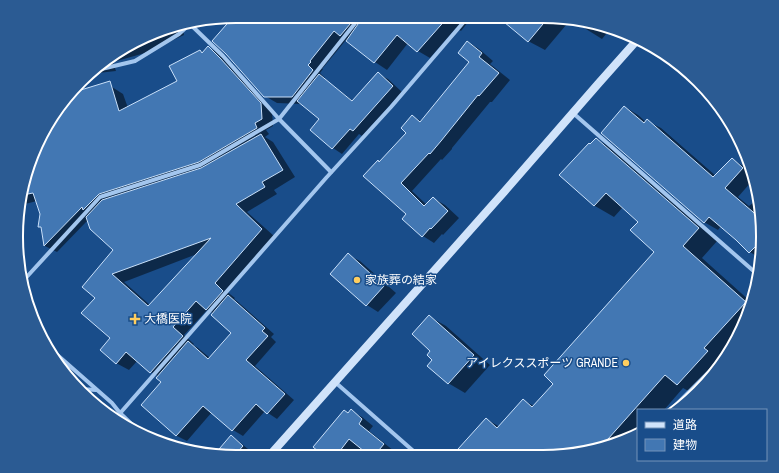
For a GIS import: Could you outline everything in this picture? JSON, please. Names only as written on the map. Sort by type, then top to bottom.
[{"type":"street","points":[[27,277],[100,197],[200,165],[279,119],[355,23]]},
{"type":"street","points":[[120,413],[331,172],[391,107],[463,23]]},
{"type":"street","points":[[194,27],[223,56],[279,119],[331,172]]},
{"type":"street","points":[[106,68],[135,61],[185,29]]},
{"type":"street","points":[[274,450],[634,44]]},
{"type":"street","points":[[573,113],[753,271]]},
{"type":"street","points":[[62,359],[112,403],[126,419]]},
{"type":"street","points":[[335,382],[412,450]]},
{"type":"street","points":[[88,389],[97,390]]},
{"type":"building","points":[[228,23],[351,23],[340,36],[334,31],[310,61],[311,62],[308,65],[313,70],[292,97],[264,97],[226,54],[212,41]]},
{"type":"building","points":[[359,23],[443,23],[417,52],[397,35],[374,63],[346,41]]},
{"type":"building","points":[[505,23],[544,23],[528,42]]},
{"type":"building","points":[[467,41],[482,53],[479,57],[499,73],[479,96],[478,95],[430,154],[429,153],[401,183],[424,206],[433,197],[448,211],[422,237],[402,219],[406,214],[363,176],[378,160],[379,162],[406,133],[401,128],[412,115],[420,122],[469,62],[458,53]]},
{"type":"building","points":[[208,46],[261,103],[262,119],[255,123],[257,128],[199,162],[99,194],[83,210],[82,207],[44,246],[41,227],[38,227],[40,214],[33,193],[27,194],[34,168],[45,142],[59,118],[76,96],[83,89],[110,81],[119,111],[177,81],[169,66],[200,50],[202,53]]},
{"type":"building","points":[[378,72],[393,86],[353,131],[350,129],[332,149],[310,130],[319,119],[297,101],[319,74],[352,101]]},
{"type":"building","points":[[624,106],[644,123],[647,119],[713,177],[732,158],[743,168],[725,188],[755,213],[756,246],[749,253],[709,217],[704,223],[601,133]]},
{"type":"building","points":[[261,134],[283,170],[262,182],[265,187],[236,204],[262,229],[215,283],[223,291],[206,310],[196,301],[173,327],[183,336],[150,373],[126,352],[116,364],[100,350],[110,338],[81,313],[95,298],[82,287],[113,250],[90,229],[86,217],[102,200],[201,168]],"holes":[[[211,238],[148,306],[112,274]]]},
{"type":"building","points":[[596,138],[699,228],[683,246],[746,302],[704,348],[708,351],[677,385],[665,375],[607,440],[584,446],[556,450],[459,450],[458,449],[486,418],[497,428],[523,399],[532,407],[553,384],[544,375],[654,252],[630,230],[638,222],[606,193],[594,206],[559,175],[589,143],[590,144]]},
{"type":"building","name":"家族葬の結家","points":[[348,253],[384,286],[366,306],[330,274]]},
{"type":"building","points":[[228,295],[265,328],[262,331],[268,336],[246,360],[285,394],[267,414],[256,404],[232,431],[203,406],[176,436],[141,405],[161,382],[156,378],[188,341],[208,359],[231,333],[211,315]]},
{"type":"building","points":[[429,315],[474,355],[448,384],[427,366],[432,360],[427,355],[430,351],[412,334]]},
{"type":"building","points":[[351,409],[362,419],[359,424],[384,444],[379,450],[363,450],[349,439],[341,450],[317,450],[313,447],[344,410],[348,413]]},
{"type":"building","points":[[231,435],[243,446],[239,450],[219,449]]},
{"type":"place","name":"家族葬の結家","points":[[357,280]]},
{"type":"place","name":"大橋医院","points":[[135,319]]},
{"type":"place","name":"アイレクススポーツ GRANDE","points":[[626,363]]}]
